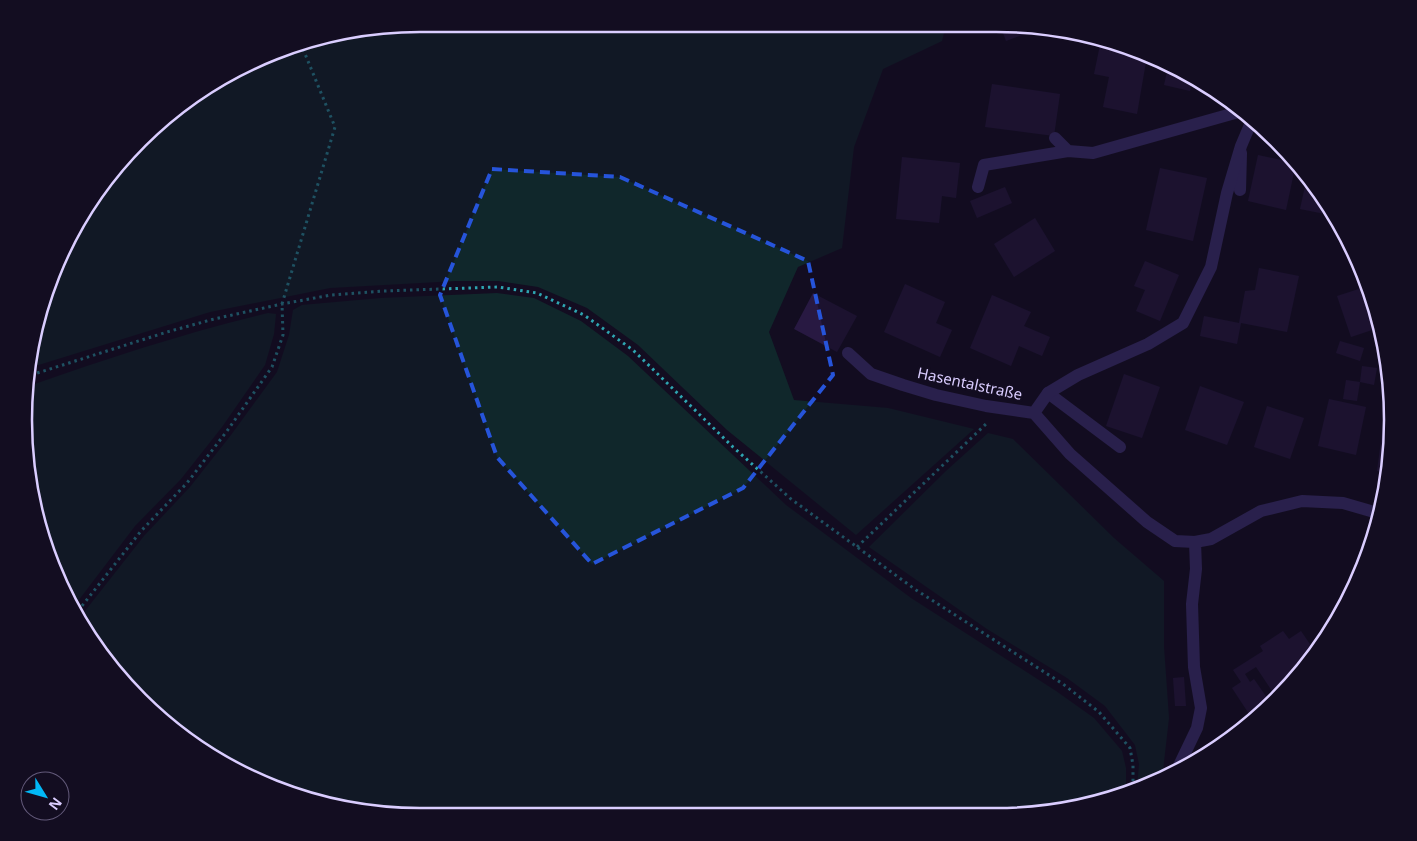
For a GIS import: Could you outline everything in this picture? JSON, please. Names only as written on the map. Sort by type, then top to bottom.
[{"type":"street","points":[[978,187],[984,165],[1068,151],[1093,153],[1233,113]]},
{"type":"street","points":[[1034,413],[1048,393],[1078,375],[1148,344],[1183,323],[1211,267],[1227,194],[1249,127]]},
{"type":"street","points":[[1055,138],[1068,151]]},
{"type":"street","points":[[1240,190],[1242,146]]},
{"type":"street","name":"Hasentalstraße","points":[[848,353],[871,374],[936,395],[986,406],[1034,413],[1070,454],[1147,522],[1174,541],[1195,542],[1211,539],[1261,511],[1302,501],[1343,503],[1373,512]]},
{"type":"street","points":[[1048,393],[1120,447]]},
{"type":"street","points":[[1181,761],[1197,728],[1202,708],[1194,658],[1192,604],[1196,569],[1195,542]]},
{"type":"path","points":[[81,607],[140,530],[187,483],[227,431],[272,367],[283,335],[282,304],[335,127],[303,51]]},
{"type":"path","points":[[36,374],[214,319],[332,295],[498,287],[536,293],[584,315],[634,350],[733,447],[791,499],[916,590],[1063,684],[1099,712],[1130,748],[1133,765],[1133,784]]},
{"type":"path","points":[[857,547],[1002,408]]},
{"type":"highlighted area","points":[[492,169],[620,177],[808,261],[833,375],[743,488],[592,564],[497,457],[440,295]]},
{"type":"green space","points":[[944,32],[942,41],[883,69],[854,147],[842,248],[798,267],[769,332],[794,400],[888,408],[974,429],[856,535],[727,430],[638,345],[587,308],[538,287],[498,281],[456,281],[330,288],[210,312],[37,366],[46,320],[62,272],[84,226],[113,184],[146,146],[184,113],[226,84],[272,62],[296,53],[345,40],[395,33]]},
{"type":"green space","points":[[497,293],[534,298],[581,321],[628,356],[786,505],[911,598],[1056,691],[1094,718],[1122,751],[1126,768],[1126,786],[1072,801],[1022,808],[395,808],[345,801],[296,788],[226,757],[184,728],[146,695],[113,657],[83,613],[144,536],[190,487],[277,372],[289,335],[293,310],[302,305],[381,298]]},
{"type":"green space","points":[[268,313],[276,314],[274,334],[265,365],[222,427],[181,479],[135,526],[78,601],[53,545],[40,496],[33,446],[32,420],[34,384],[88,365],[208,328]]},
{"type":"green space","points":[[988,433],[1013,439],[1114,538],[1164,581],[1164,647],[1169,718],[1163,770],[1138,782],[1139,764],[1135,745],[1105,706],[1067,678],[987,629],[869,547],[946,471]]},
{"type":"building","points":[[1003,32],[1026,33],[1006,41]]},
{"type":"building","points":[[1100,47],[1146,62],[1137,114],[1103,107],[1109,77],[1094,74]]},
{"type":"building","points":[[1167,72],[1191,85],[1190,91],[1164,85]]},
{"type":"building","points":[[992,84],[1060,94],[1054,136],[985,127]]},
{"type":"building","points":[[1258,155],[1284,160],[1294,172],[1286,210],[1248,201]]},
{"type":"building","points":[[902,157],[960,163],[956,198],[942,196],[939,223],[896,219]]},
{"type":"building","points":[[1160,168],[1207,178],[1193,241],[1146,230]]},
{"type":"building","points":[[1305,186],[1325,214],[1300,209]]},
{"type":"building","points":[[1005,187],[1012,203],[977,218],[970,201]]},
{"type":"building","points":[[1035,218],[1055,251],[1014,277],[994,244]]},
{"type":"building","points":[[1145,261],[1179,275],[1160,321],[1136,311],[1145,290],[1134,286]]},
{"type":"building","points":[[1259,268],[1299,276],[1287,332],[1241,323],[1237,344],[1200,336],[1204,316],[1239,323],[1245,291],[1255,290]]},
{"type":"building","points":[[905,284],[945,302],[936,323],[952,330],[940,357],[884,332]]},
{"type":"building","points":[[1361,288],[1373,330],[1351,337],[1337,296]]},
{"type":"building","points":[[813,293],[857,316],[837,352],[794,329]]},
{"type":"building","points":[[992,295],[1031,312],[1024,326],[1050,337],[1042,356],[1019,346],[1011,366],[970,348]]},
{"type":"building","points":[[1340,341],[1364,348],[1360,361],[1336,353]]},
{"type":"building","points":[[1362,366],[1377,368],[1374,385],[1360,382]]},
{"type":"building","points":[[1124,374],[1160,387],[1142,438],[1106,426]]},
{"type":"building","points":[[1346,380],[1360,382],[1357,401],[1343,399]]},
{"type":"building","points":[[1200,386],[1244,402],[1227,445],[1185,430]]},
{"type":"building","points":[[1329,399],[1366,407],[1356,455],[1318,446]]},
{"type":"building","points":[[1267,406],[1304,418],[1290,459],[1254,447]]},
{"type":"building","points":[[1384,418],[1384,446],[1381,471],[1377,471]]},
{"type":"building","points":[[1283,631],[1289,639],[1301,631],[1312,646],[1273,693],[1256,667],[1245,674],[1250,682],[1254,679],[1267,698],[1249,714],[1232,688],[1241,682],[1233,670],[1263,651],[1260,646]]},
{"type":"building","points":[[1184,677],[1186,706],[1175,706],[1173,678]]}]
